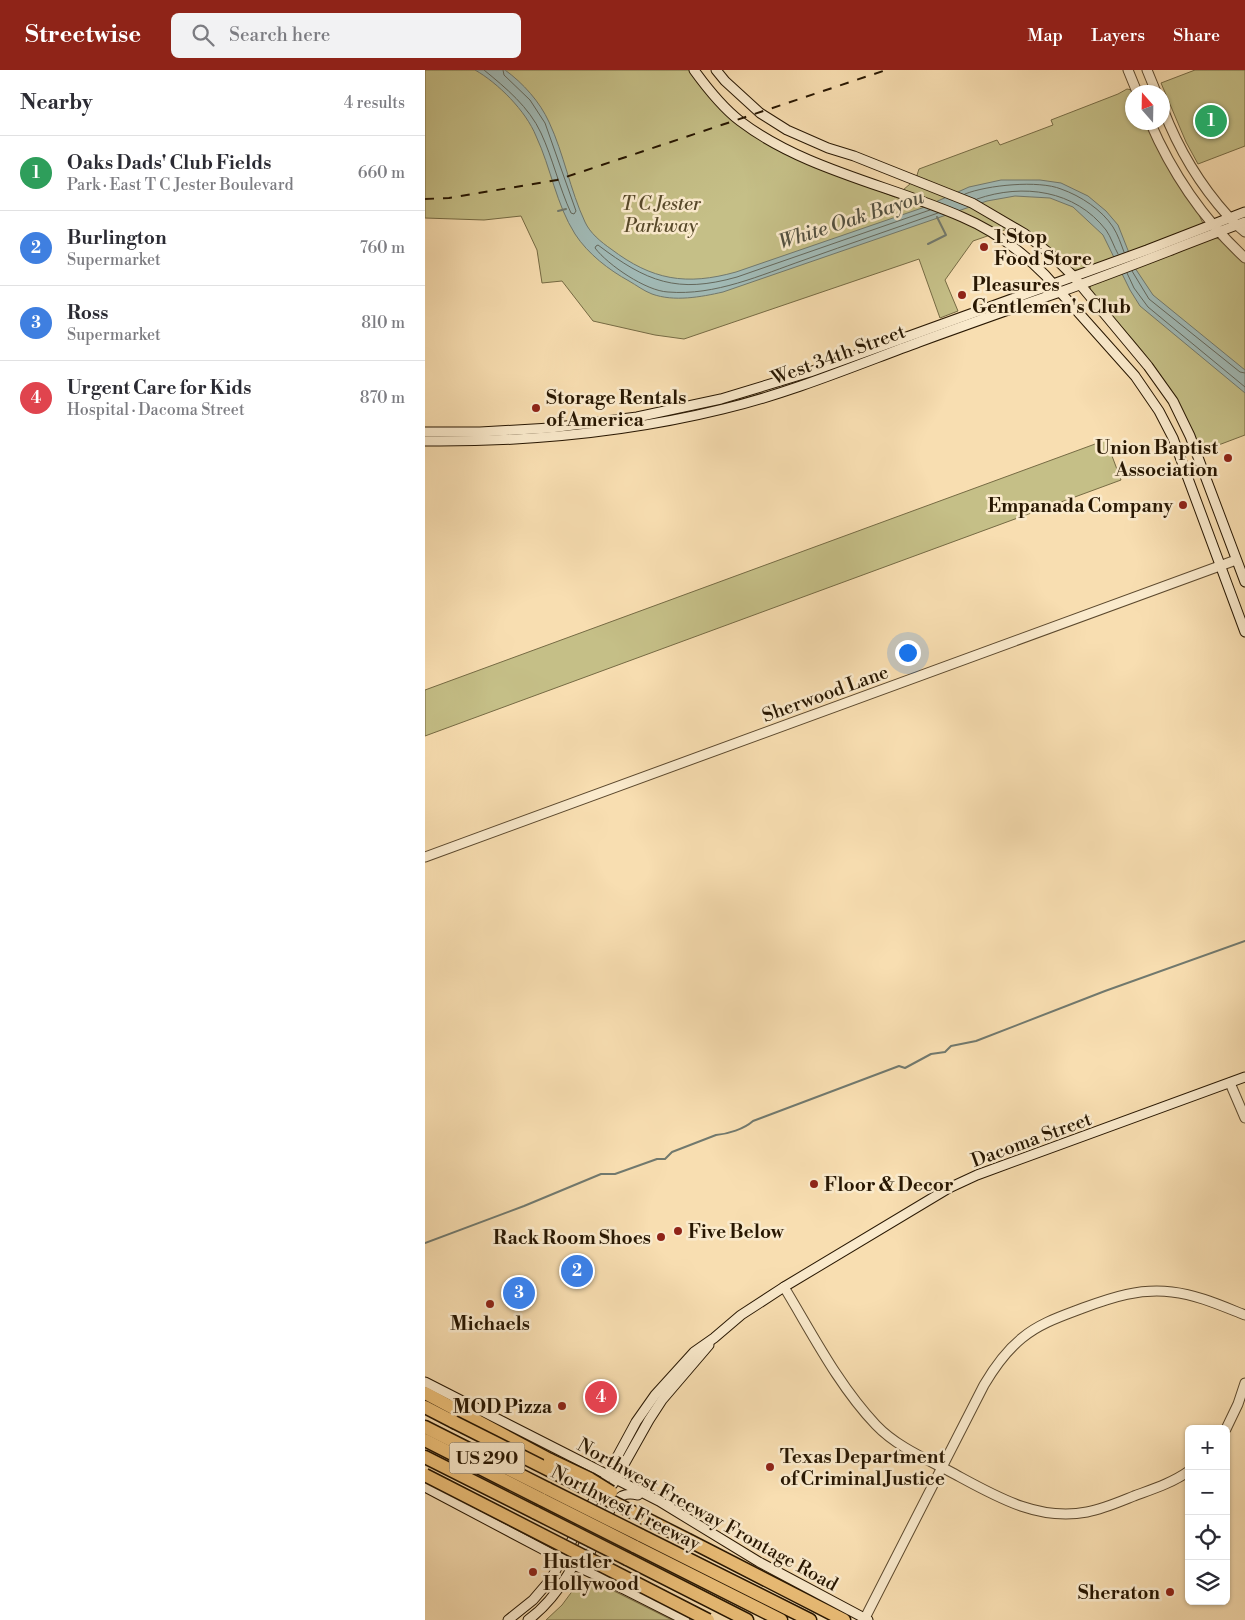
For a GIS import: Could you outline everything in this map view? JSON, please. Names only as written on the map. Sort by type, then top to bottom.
[{"type":"highway","points":[[425,1393],[590,1480],[690,1541]]},
{"type":"highway","points":[[425,1401],[443,1411],[454,1422]]},
{"type":"highway","points":[[425,1407],[844,1620]]},
{"type":"highway","name":"Northwest Freeway","points":[[425,1427],[546,1495],[639,1535],[810,1620]]},
{"type":"highway","points":[[425,1440],[546,1495],[781,1620]]},
{"type":"highway","name":"US 290","points":[[425,1457],[747,1620]]},
{"type":"highway","points":[[425,1475],[708,1620]]},
{"type":"main road","points":[[694,70],[711,93],[739,120],[785,150],[963,217],[993,234],[1030,260],[1053,283],[1135,376],[1159,411],[1178,453],[1245,632]]},
{"type":"main road","points":[[716,70],[725,81],[760,113],[787,130],[828,148],[953,194],[989,212],[1025,234],[1073,276],[1148,366],[1173,401],[1190,436],[1245,582]]},
{"type":"main road","points":[[1128,70],[1134,85]]},
{"type":"main road","points":[[1147,70],[1153,85]]},
{"type":"main road","points":[[711,93],[725,81]]},
{"type":"main road","points":[[1170,128],[1188,162],[1206,190],[1229,218],[1241,223],[1245,232]]},
{"type":"main road","points":[[1154,130],[1177,175],[1212,225],[1245,258]]},
{"type":"main road","points":[[820,164],[828,148]]},
{"type":"main road","name":"West 34th Street","points":[[1149,254],[1245,212]]},
{"type":"main road","points":[[993,234],[1002,220]]},
{"type":"main road","name":"West 34th Street","points":[[425,441],[480,437],[563,425],[638,421],[721,399],[772,385],[1073,276],[1097,272],[1241,223]]},
{"type":"main road","name":"West 34th Street","points":[[425,432],[480,437],[553,438],[638,421],[723,409],[770,396],[1061,292],[1080,284],[1097,272]]},
{"type":"main road","points":[[550,428],[553,438]]},
{"type":"main road","name":"Sherwood Lane","points":[[425,857],[1237,560]]},
{"type":"main road","name":"Dacoma Street","points":[[528,1620],[557,1591],[573,1565],[636,1422],[658,1398],[694,1352],[715,1338],[741,1315],[784,1286],[949,1188],[977,1175],[1245,1077]]},
{"type":"main road","points":[[1230,1083],[1245,1118]]},
{"type":"main road","points":[[784,1286],[854,1401],[878,1427],[915,1455],[1002,1499],[1037,1512],[1058,1514],[1087,1512],[1117,1503],[1175,1480],[1185,1474]]},
{"type":"main road","points":[[866,1619],[993,1370],[1009,1349],[1023,1337],[1040,1325],[1061,1316],[1114,1297],[1144,1291],[1173,1292],[1195,1297],[1245,1315]]},
{"type":"main road","name":"Northwest Freeway Frontage Road","points":[[425,1382],[651,1497],[759,1562],[866,1619]]},
{"type":"main road","points":[[1228,1425],[1245,1383]]},
{"type":"main road","name":"Dacoma Street","points":[[508,1620],[533,1600],[551,1579],[611,1478]]},
{"type":"main road","points":[[425,1487],[563,1560],[685,1620]]},
{"type":"main road","points":[[646,1600],[594,1568],[589,1562],[589,1555],[612,1507],[621,1496],[627,1494],[651,1497]]},
{"type":"green space","name":"T C Jester Parkway","points":[[425,70],[689,70],[709,95],[798,159],[895,197],[918,177],[919,169],[997,140],[1000,145],[1053,125],[1051,120],[1125,90],[1125,130],[1150,130],[1206,228],[1245,263],[1245,435],[1200,452],[1163,378],[1091,292],[1091,284],[1077,270],[1072,270],[1019,225],[973,241],[945,280],[958,311],[940,318],[919,259],[684,339],[655,335],[593,321],[562,281],[542,283],[537,250],[521,216],[484,220],[425,218]]},
{"type":"green space","points":[[1195,70],[1245,70],[1245,146],[1198,164],[1186,142],[1170,104],[1170,85],[1162,85],[1161,83]]},
{"type":"green space","points":[[1106,440],[1121,480],[425,736],[425,690]]},
{"type":"green space","points":[[579,1582],[598,1583],[672,1620],[546,1620],[562,1605]]},
{"type":"water","points":[[475,70],[505,70],[536,100],[554,134],[580,210],[593,234],[603,243],[641,268],[655,274],[670,277],[701,279],[736,272],[922,208],[969,187],[1001,180],[1040,180],[1061,183],[1088,196],[1106,211],[1118,225],[1135,268],[1153,295],[1245,370],[1245,393],[1140,306],[1103,235],[1073,207],[1050,198],[1015,196],[987,201],[723,292],[697,297],[678,298],[669,298],[649,293],[607,267],[580,241],[563,211],[541,148],[525,117],[502,90]]},
{"type":"waterway","points":[[558,211],[566,209]]},
{"type":"waterway","points":[[928,244],[946,235],[937,217]]},
{"type":"waterway","points":[[425,1243],[524,1206],[601,1174],[615,1174],[657,1159],[665,1159],[672,1152],[716,1135],[736,1131],[753,1121],[899,1066],[905,1068],[931,1054],[945,1052],[951,1046],[976,1041],[1105,991],[1245,941]]},
{"type":"railway","points":[[425,199],[449,198],[557,180],[886,70]]},
{"type":"place","name":"Oaks Dads' Club Fields","points":[[1211,121]]},
{"type":"place","name":"1 Stop Food Store","points":[[984,247]]},
{"type":"place","name":"Pleasures Gentlemen's Club","points":[[962,295]]},
{"type":"place","name":"Storage Rentals of America","points":[[536,408]]},
{"type":"place","name":"Union Baptist Association","points":[[1228,458]]},
{"type":"place","name":"Empanada Company","points":[[1183,505]]},
{"type":"place","name":"Floor & Decor","points":[[814,1184]]},
{"type":"place","name":"Five Below","points":[[678,1231]]},
{"type":"place","name":"Rack Room Shoes","points":[[661,1237]]},
{"type":"place","name":"Burlington","points":[[577,1271]]},
{"type":"place","name":"Ross","points":[[519,1293]]},
{"type":"place","name":"Michaels","points":[[490,1304]]},
{"type":"place","name":"Urgent Care for Kids","points":[[601,1397]]},
{"type":"place","name":"MOD Pizza","points":[[562,1406]]},
{"type":"place","name":"Texas Department of Criminal Justice","points":[[770,1467]]},
{"type":"place","name":"Hustler Hollywood","points":[[533,1572]]},
{"type":"place","name":"Sheraton","points":[[1170,1592]]},
{"type":"water label","name":"White Oak Bayou","points":[[851,219]]}]
